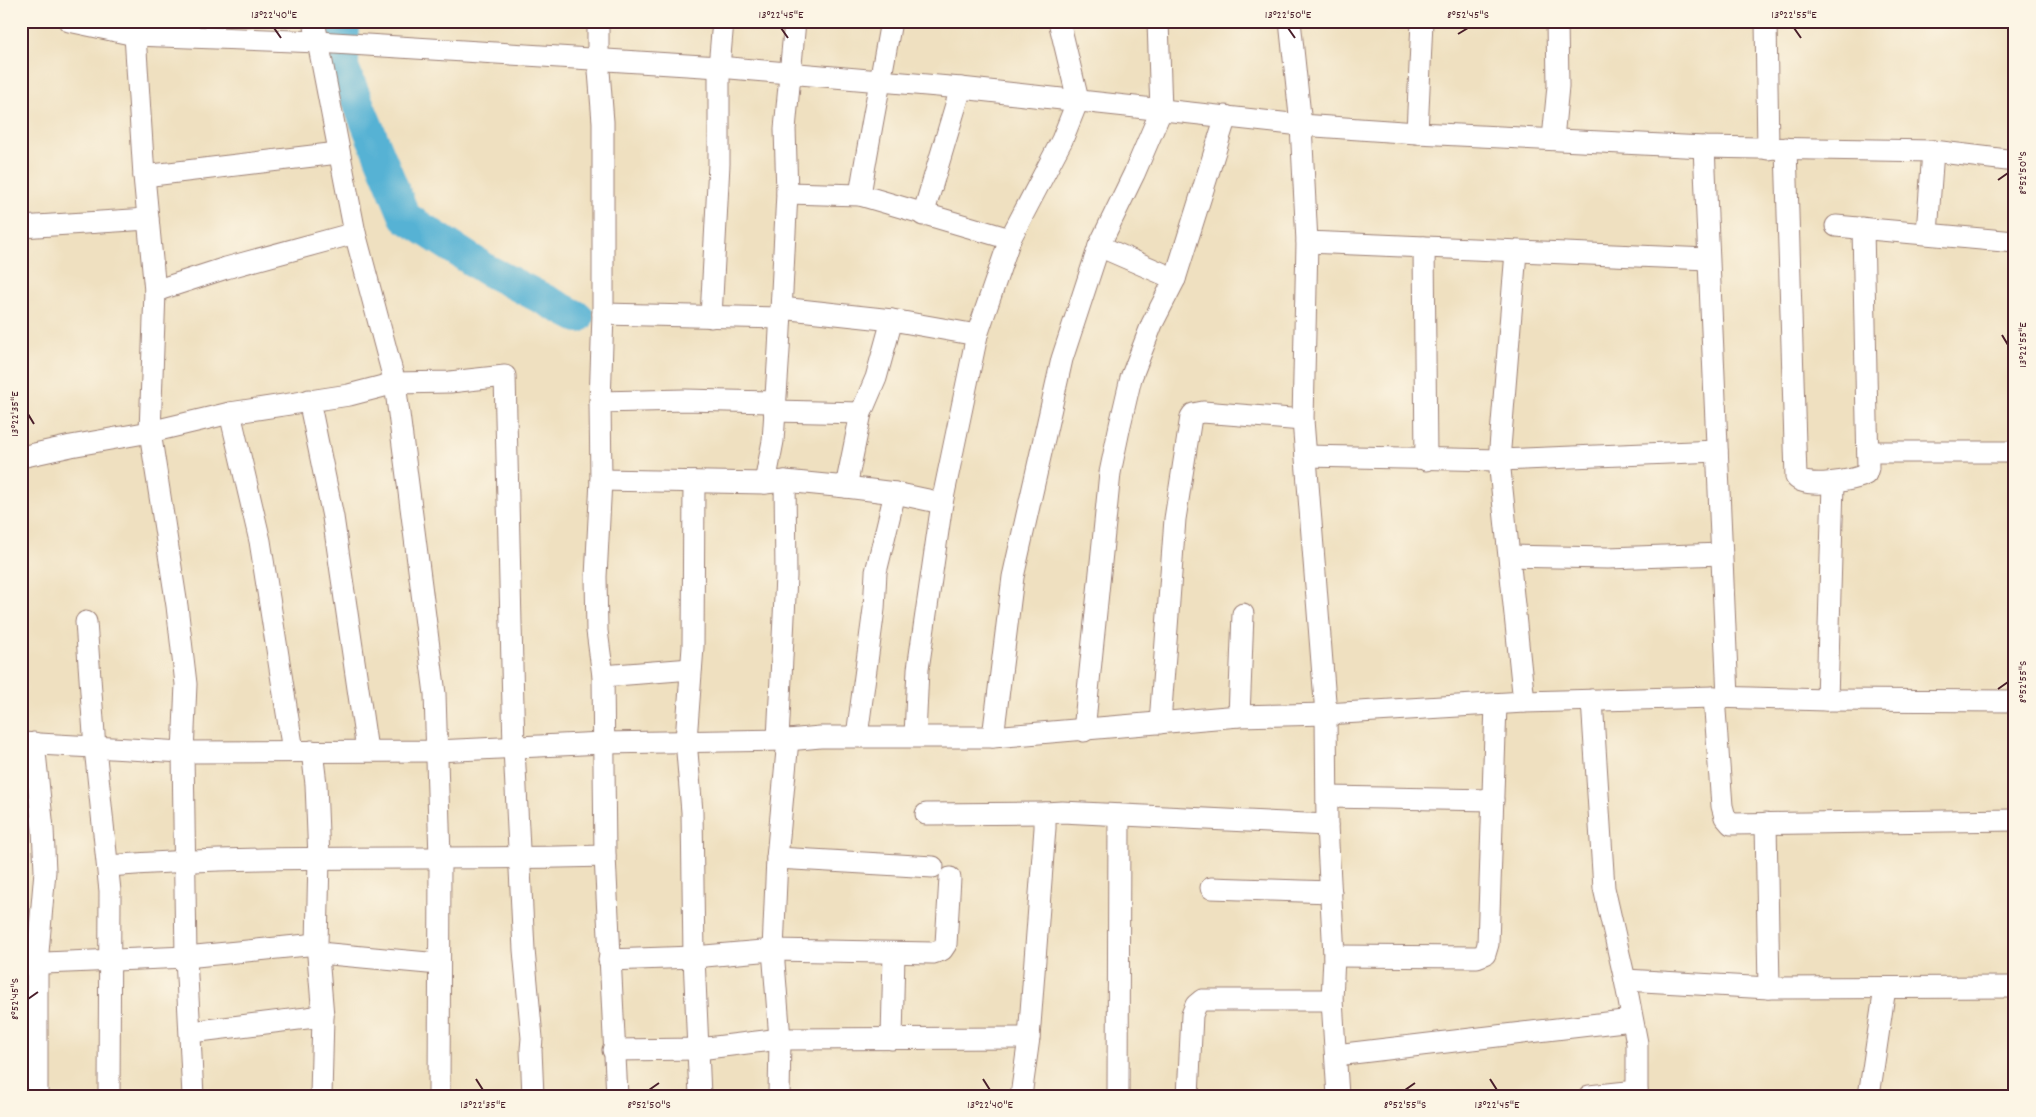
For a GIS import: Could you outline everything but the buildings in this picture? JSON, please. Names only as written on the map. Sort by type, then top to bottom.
[{"type":"street","points":[[69,21],[135,35],[316,31],[598,58],[961,88],[1301,125],[1417,133],[1704,147],[1933,151],[2015,161]]},
{"type":"street","points":[[598,21],[598,58],[603,122],[603,314],[600,402],[601,480],[596,577],[597,631],[603,676],[605,856],[613,1050],[617,1096]]},
{"type":"street","points":[[711,317],[719,164],[719,67],[723,21]]},
{"type":"street","points":[[779,1096],[780,1039],[773,950],[783,739],[786,576],[772,441],[787,193],[785,128],[795,21]]},
{"type":"street","points":[[860,195],[870,127],[881,81],[891,21]]},
{"type":"street","points":[[914,736],[918,669],[942,503],[977,335],[1010,239],[1062,140],[1078,100],[1059,21]]},
{"type":"street","points":[[993,737],[1014,578],[1062,359],[1099,246],[1134,174],[1161,111],[1158,21]]},
{"type":"street","points":[[1290,21],[1301,125],[1307,242],[1303,420],[1326,714],[1327,825],[1334,956],[1332,1000],[1338,1096]]},
{"type":"street","points":[[1417,133],[1422,21]]},
{"type":"street","points":[[1553,139],[1558,86],[1558,21]]},
{"type":"street","points":[[1766,21],[1777,148],[1796,478],[1802,482],[1833,483],[1861,477],[1866,474],[1868,452],[1863,228]]},
{"type":"street","points":[[316,31],[338,153],[355,233],[395,382],[435,694],[440,858],[438,1096]]},
{"type":"street","points":[[135,35],[144,176],[155,291],[150,432],[177,606],[186,684],[183,752],[186,958],[191,1032],[192,1096]]},
{"type":"street","points":[[923,215],[961,88]]},
{"type":"street","points":[[1084,731],[1110,473],[1131,378],[1152,324],[1175,279],[1226,116]]},
{"type":"street","points":[[1704,147],[1722,554],[1722,806],[1725,817],[1731,824],[2015,820]]},
{"type":"street","points":[[1927,233],[1933,151]]},
{"type":"street","points":[[144,176],[338,153]]},
{"type":"street","points":[[787,193],[860,195],[884,200],[923,215],[957,222],[1010,239]]},
{"type":"street","points":[[21,227],[148,219]]},
{"type":"street","points":[[1836,226],[2015,242]]},
{"type":"street","points":[[155,291],[226,268],[355,233]]},
{"type":"street","points":[[1307,242],[1708,259]]},
{"type":"street","points":[[1099,246],[1175,279]]},
{"type":"street","points":[[1424,247],[1426,460]]},
{"type":"street","points":[[1516,252],[1499,460],[1524,702]]},
{"type":"street","points":[[603,314],[711,317],[781,313],[892,320],[977,335]]},
{"type":"street","points":[[846,487],[861,413],[876,378],[892,320]]},
{"type":"street","points":[[21,457],[150,432],[230,413],[349,395],[395,382],[450,382],[505,376],[514,748],[521,858],[524,950],[532,1038],[533,1096]]},
{"type":"street","points":[[309,400],[333,517],[367,750]]},
{"type":"street","points":[[600,402],[685,400],[861,413]]},
{"type":"street","points":[[1160,723],[1175,519],[1191,417],[1194,414],[1204,412],[1303,420]]},
{"type":"street","points":[[230,413],[260,541],[303,751],[316,784],[319,858],[318,949],[322,1016],[321,1096]]},
{"type":"street","points":[[1306,456],[1426,460],[1499,460],[1718,451]]},
{"type":"street","points":[[1868,452],[2015,452]]},
{"type":"street","points":[[601,480],[775,482],[846,487],[895,493],[942,503]]},
{"type":"street","points":[[694,482],[694,647],[686,740],[692,812],[694,957],[700,1096]]},
{"type":"street","points":[[1827,700],[1833,483]]},
{"type":"street","points":[[858,736],[874,609],[876,572],[895,493]]},
{"type":"street","points":[[1510,556],[1608,558],[1722,554]]},
{"type":"street","points":[[1239,716],[1243,614]]},
{"type":"street","points":[[86,622],[95,748],[110,891],[109,1096]]},
{"type":"street","points":[[603,676],[691,669]]},
{"type":"street","points":[[37,1096],[29,964],[45,871],[43,829],[28,743],[183,752],[436,751],[603,742],[858,736],[993,737],[1084,731],[1239,716],[1326,714],[1524,702],[1721,697],[1827,700],[2015,701]]},
{"type":"street","points":[[1589,1096],[1637,1093],[1637,1043],[1604,888],[1592,700]]},
{"type":"street","points":[[1334,956],[1477,957],[1485,954],[1488,944],[1496,704]]},
{"type":"street","points":[[1328,798],[1493,800]]},
{"type":"street","points":[[926,814],[1062,812],[1327,825]]},
{"type":"street","points":[[1021,1096],[1029,1038],[1046,828],[1044,813]]},
{"type":"street","points":[[1118,1096],[1119,815]]},
{"type":"street","points":[[1766,823],[1769,988]]},
{"type":"street","points":[[108,866],[185,860],[605,856]]},
{"type":"street","points":[[610,960],[694,957],[773,950],[933,953],[942,950],[946,944],[941,872],[777,858]]},
{"type":"street","points":[[1211,888],[1331,892]]},
{"type":"street","points":[[29,964],[186,958],[318,949],[439,964]]},
{"type":"street","points":[[892,1039],[894,953]]},
{"type":"street","points":[[1625,980],[1769,988],[2015,987]]},
{"type":"street","points":[[1869,1096],[1884,988]]},
{"type":"street","points":[[1188,1096],[1192,1015],[1196,1004],[1202,1000],[1332,1000]]},
{"type":"street","points":[[191,1032],[322,1016]]},
{"type":"street","points":[[1336,1055],[1632,1020]]},
{"type":"street","points":[[613,1050],[699,1049],[780,1039],[1029,1038]]},
{"type":"waterway","points":[[344,21],[343,67],[405,217],[487,270],[578,317]]}]
